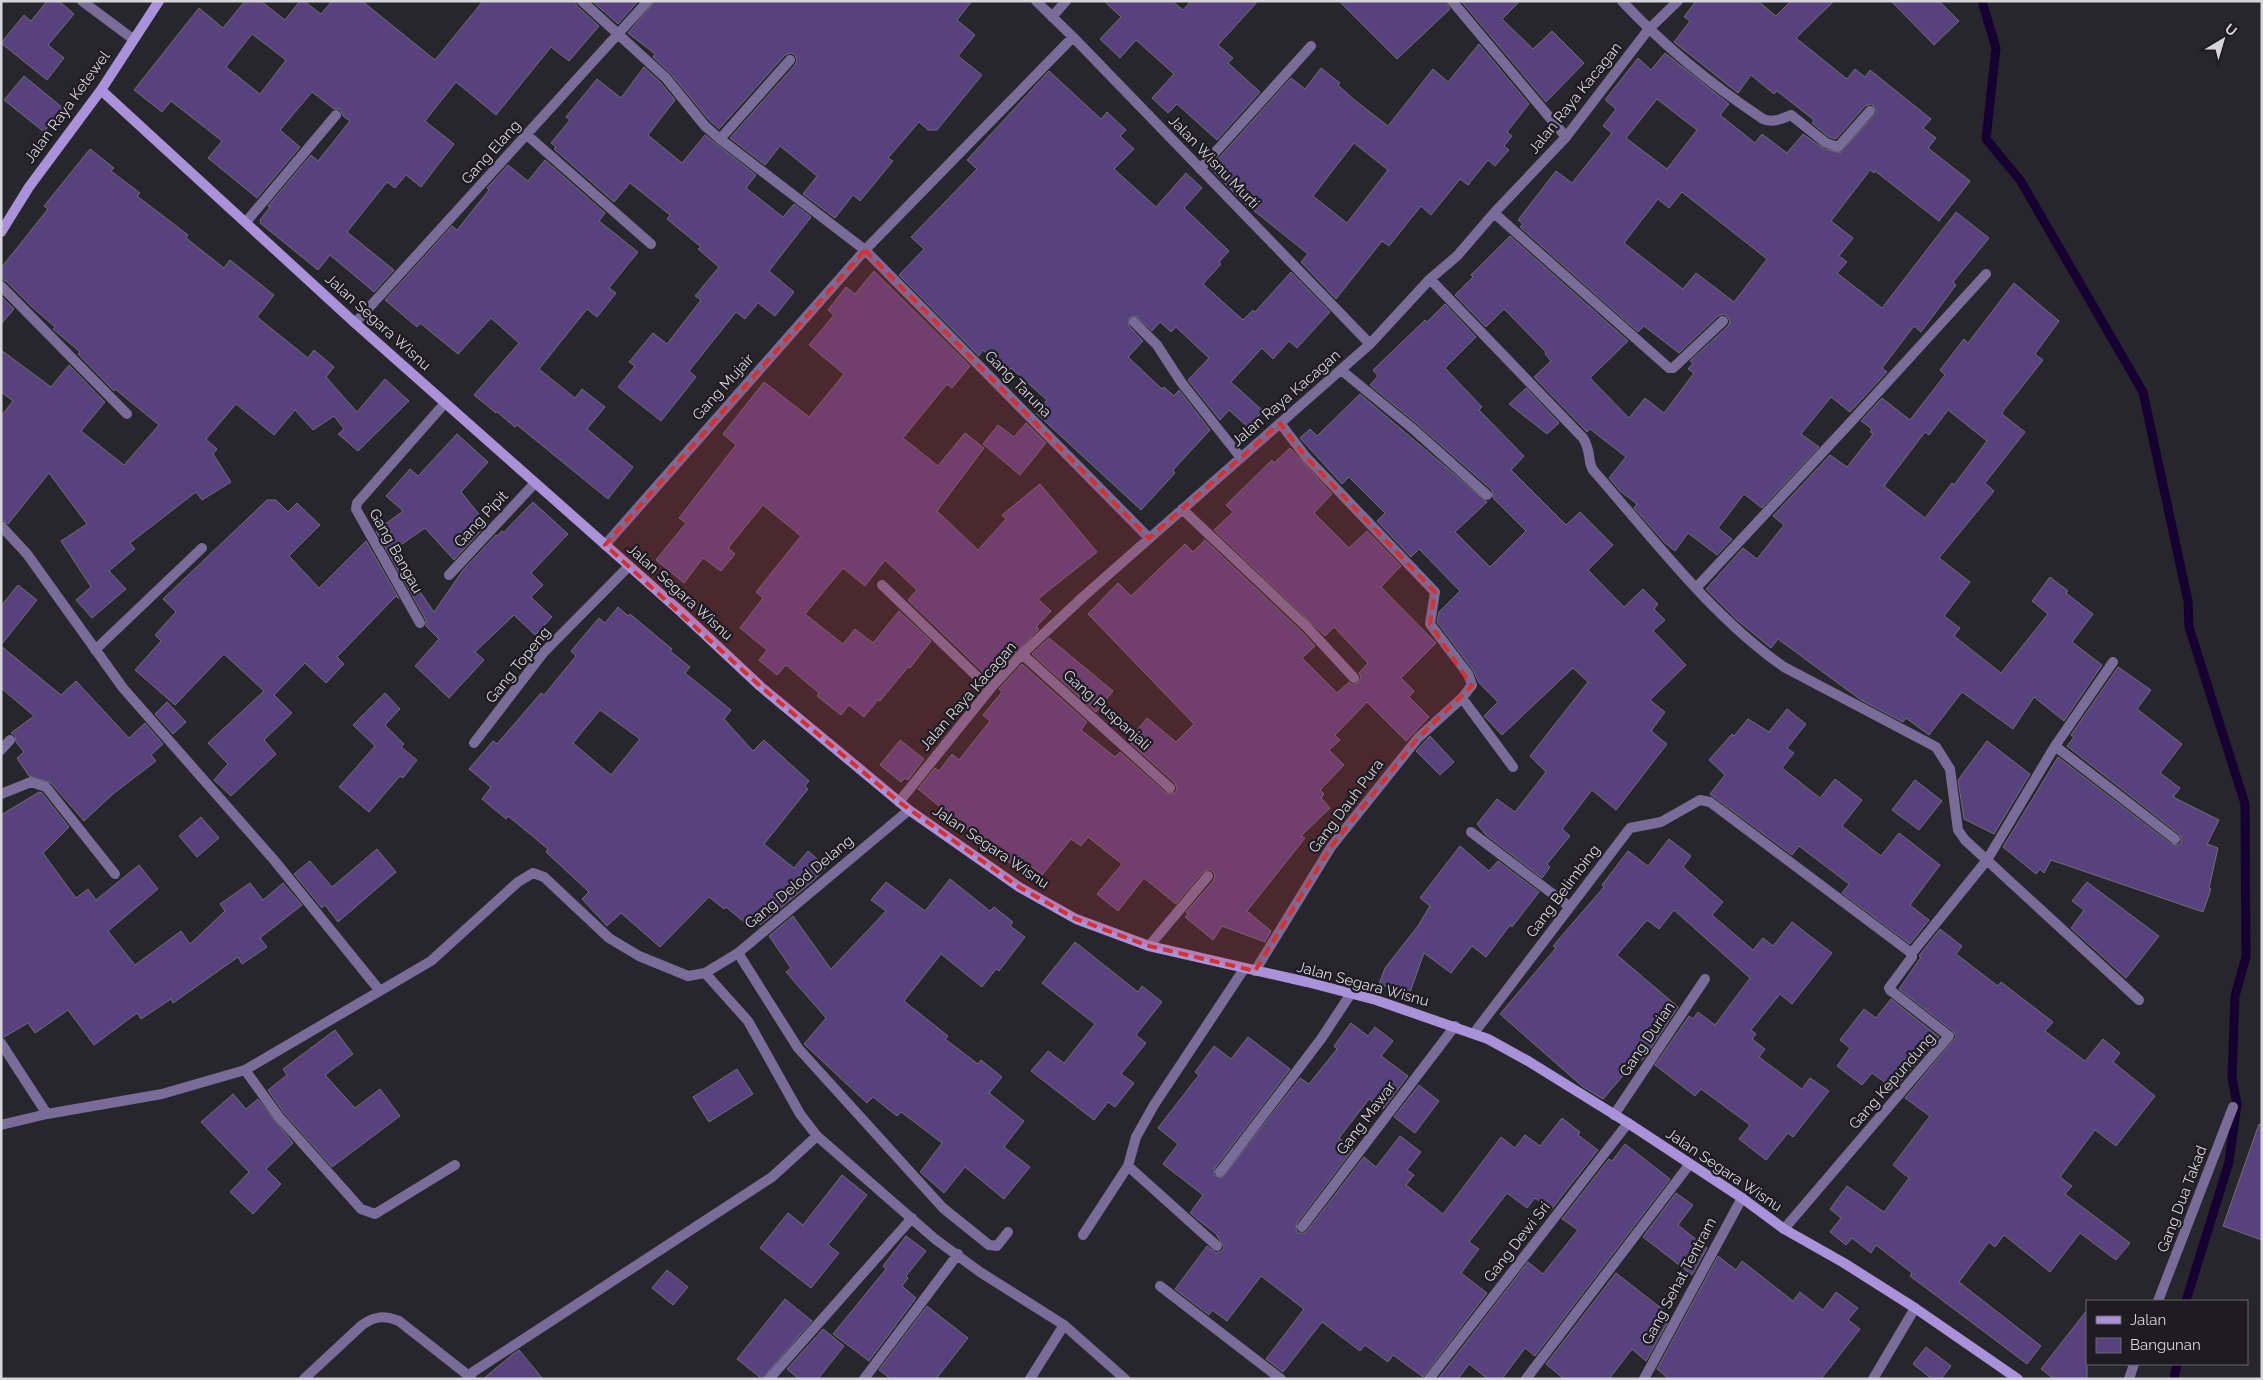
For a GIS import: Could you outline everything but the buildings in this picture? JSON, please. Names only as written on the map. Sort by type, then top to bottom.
[{"type":"street","points":[[82,1],[133,39]]},
{"type":"street","name":"Jalan Raya Ketewel","points":[[1,232],[29,187],[101,90],[159,1]]},
{"type":"street","name":"Gang Taruna","points":[[582,1],[666,78],[705,126],[865,250],[1149,538]]},
{"type":"street","name":"Gang Elang","points":[[354,323],[648,1]]},
{"type":"street","name":"Jalan Wisnu Murti","points":[[1036,1],[1370,344]]},
{"type":"street","points":[[1052,17],[1066,1]]},
{"type":"street","points":[[1452,1],[1566,137]]},
{"type":"street","points":[[1622,1],[1648,30],[1677,56],[1763,119],[1770,122],[1784,119],[1791,115],[1831,146],[1840,147],[1870,111]]},
{"type":"street","name":"Jalan Raya Kacagan","points":[[899,802],[990,689],[1022,654],[1149,538],[1370,344],[1430,279],[1457,256],[1494,213],[1566,137],[1648,30],[1678,1]]},
{"type":"street","name":"Gang Mujair","points":[[605,545],[865,250],[1073,37]]},
{"type":"street","points":[[1200,169],[1311,46]]},
{"type":"street","points":[[720,139],[790,60]]},
{"type":"street","name":"Jalan Segara Wisnu","points":[[101,90],[354,323],[630,566],[760,686],[909,810],[1020,887],[1076,919],[1148,946],[1307,982],[1350,995],[1376,1000],[1474,1033],[1528,1061],[1614,1115],[1742,1198],[1784,1229],[1844,1263],[1915,1308],[2018,1379]]},
{"type":"street","points":[[246,222],[336,115]]},
{"type":"street","points":[[527,135],[651,244]]},
{"type":"street","points":[[1494,213],[1669,368],[1673,368],[1723,321]]},
{"type":"street","points":[[1696,588],[1986,274]]},
{"type":"street","points":[[1430,279],[1583,438],[1590,450],[1590,465],[1593,470],[1696,588],[1763,652],[1784,667],[1936,747],[1950,769],[1958,830],[1964,840],[2139,1000]]},
{"type":"street","points":[[1,286],[127,414]]},
{"type":"street","points":[[1134,322],[1157,345],[1181,382],[1241,458]]},
{"type":"street","points":[[1341,370],[1412,428],[1487,495]]},
{"type":"street","name":"Gang Bangau","points":[[420,623],[356,509],[358,502],[445,403]]},
{"type":"street","points":[[1280,423],[1306,457],[1435,592],[1430,624],[1468,674],[1472,685],[1462,698],[1513,766]]},
{"type":"street","name":"Gang Pipit","points":[[449,575],[534,483]]},
{"type":"street","points":[[1182,509],[1306,628],[1354,678]]},
{"type":"street","points":[[1,526],[28,554],[122,688],[274,860],[380,991]]},
{"type":"street","points":[[95,650],[202,548]]},
{"type":"street","name":"Gang Topeng","points":[[474,743],[544,652],[630,566]]},
{"type":"street","points":[[882,585],[990,689]]},
{"type":"street","name":"Gang Puspanjali","points":[[1022,654],[1170,788]]},
{"type":"street","points":[[1911,954],[1987,860],[2055,746],[2113,662]]},
{"type":"street","name":"Gang Dauh Pura","points":[[1255,971],[1331,847],[1418,738],[1462,698]]},
{"type":"street","points":[[1,750],[10,740]]},
{"type":"street","points":[[2055,746],[2175,839]]},
{"type":"street","points":[[1,794],[31,782],[46,787],[115,874]]},
{"type":"street","name":"Gang Belimbing","points":[[1474,1033],[1630,828],[1661,822],[1700,800],[1710,802],[1911,954]]},
{"type":"street","name":"Gang Delod Delang","points":[[705,973],[738,953],[909,810]]},
{"type":"street","points":[[1471,832],[1570,907]]},
{"type":"street","points":[[1,1125],[47,1114],[162,1094],[245,1070],[431,961],[518,882],[533,873],[544,877],[609,938],[639,956],[688,976],[705,973],[748,1021],[800,1114],[817,1136],[935,1239],[958,1254],[980,1272],[1064,1325],[1125,1379]]},
{"type":"street","points":[[1148,946],[1208,876]]},
{"type":"street","points":[[738,953],[798,1048],[943,1208],[989,1245],[998,1246],[1008,1232]]},
{"type":"street","name":"Gang Kepundung","points":[[1784,1229],[1949,1038],[1948,1034],[1889,988],[1912,957],[1911,954]]},
{"type":"street","points":[[1083,1235],[1128,1166],[1136,1138],[1154,1104],[1244,969]]},
{"type":"street","name":"Gang Durian","points":[[1614,1115],[1705,979]]},
{"type":"street","points":[[1220,1172],[1321,1039],[1350,995]]},
{"type":"street","name":"Gang Mawar","points":[[1302,1227],[1455,1026]]},
{"type":"street","points":[[1,1043],[47,1114]]},
{"type":"street","points":[[245,1070],[279,1117],[361,1210],[375,1214],[454,1165]]},
{"type":"street","name":"Gang Dua Takad","points":[[2158,1300],[2233,1107]]},
{"type":"street","name":"Gang Dewi Sri","points":[[1429,1379],[1628,1124]]},
{"type":"street","points":[[304,1379],[362,1325],[370,1319],[386,1316],[399,1321],[469,1378],[473,1372],[772,1177],[817,1136]]},
{"type":"street","points":[[1526,1379],[1689,1165]]},
{"type":"street","points":[[1128,1166],[1218,1246]]},
{"type":"street","name":"Gang Sehat Tentram","points":[[1644,1379],[1742,1198]]},
{"type":"street","points":[[769,1379],[912,1218]]},
{"type":"street","points":[[864,1379],[958,1254]]},
{"type":"street","points":[[1160,1286],[1281,1379]]},
{"type":"street","points":[[1873,1379],[1915,1308]]},
{"type":"street","points":[[1030,1379],[1064,1325]]},
{"type":"street","points":[[2129,1379],[2134,1365]]},
{"type":"highlighted area","points":[[865,250],[1149,538],[1280,423],[1306,457],[1435,592],[1430,624],[1472,686],[1418,738],[1331,847],[1255,971],[1149,946],[1076,919],[1019,887],[899,802],[760,686],[605,545]]},
{"type":"waterway","points":[[1982,1],[1996,48],[1986,139],[2020,180],[2143,392],[2188,601],[2189,627],[2245,804],[2246,957],[2235,996],[2232,1078],[2237,1104],[2229,1162],[2186,1300]]},
{"type":"waterway","points":[[2174,1379],[2177,1365]]}]
